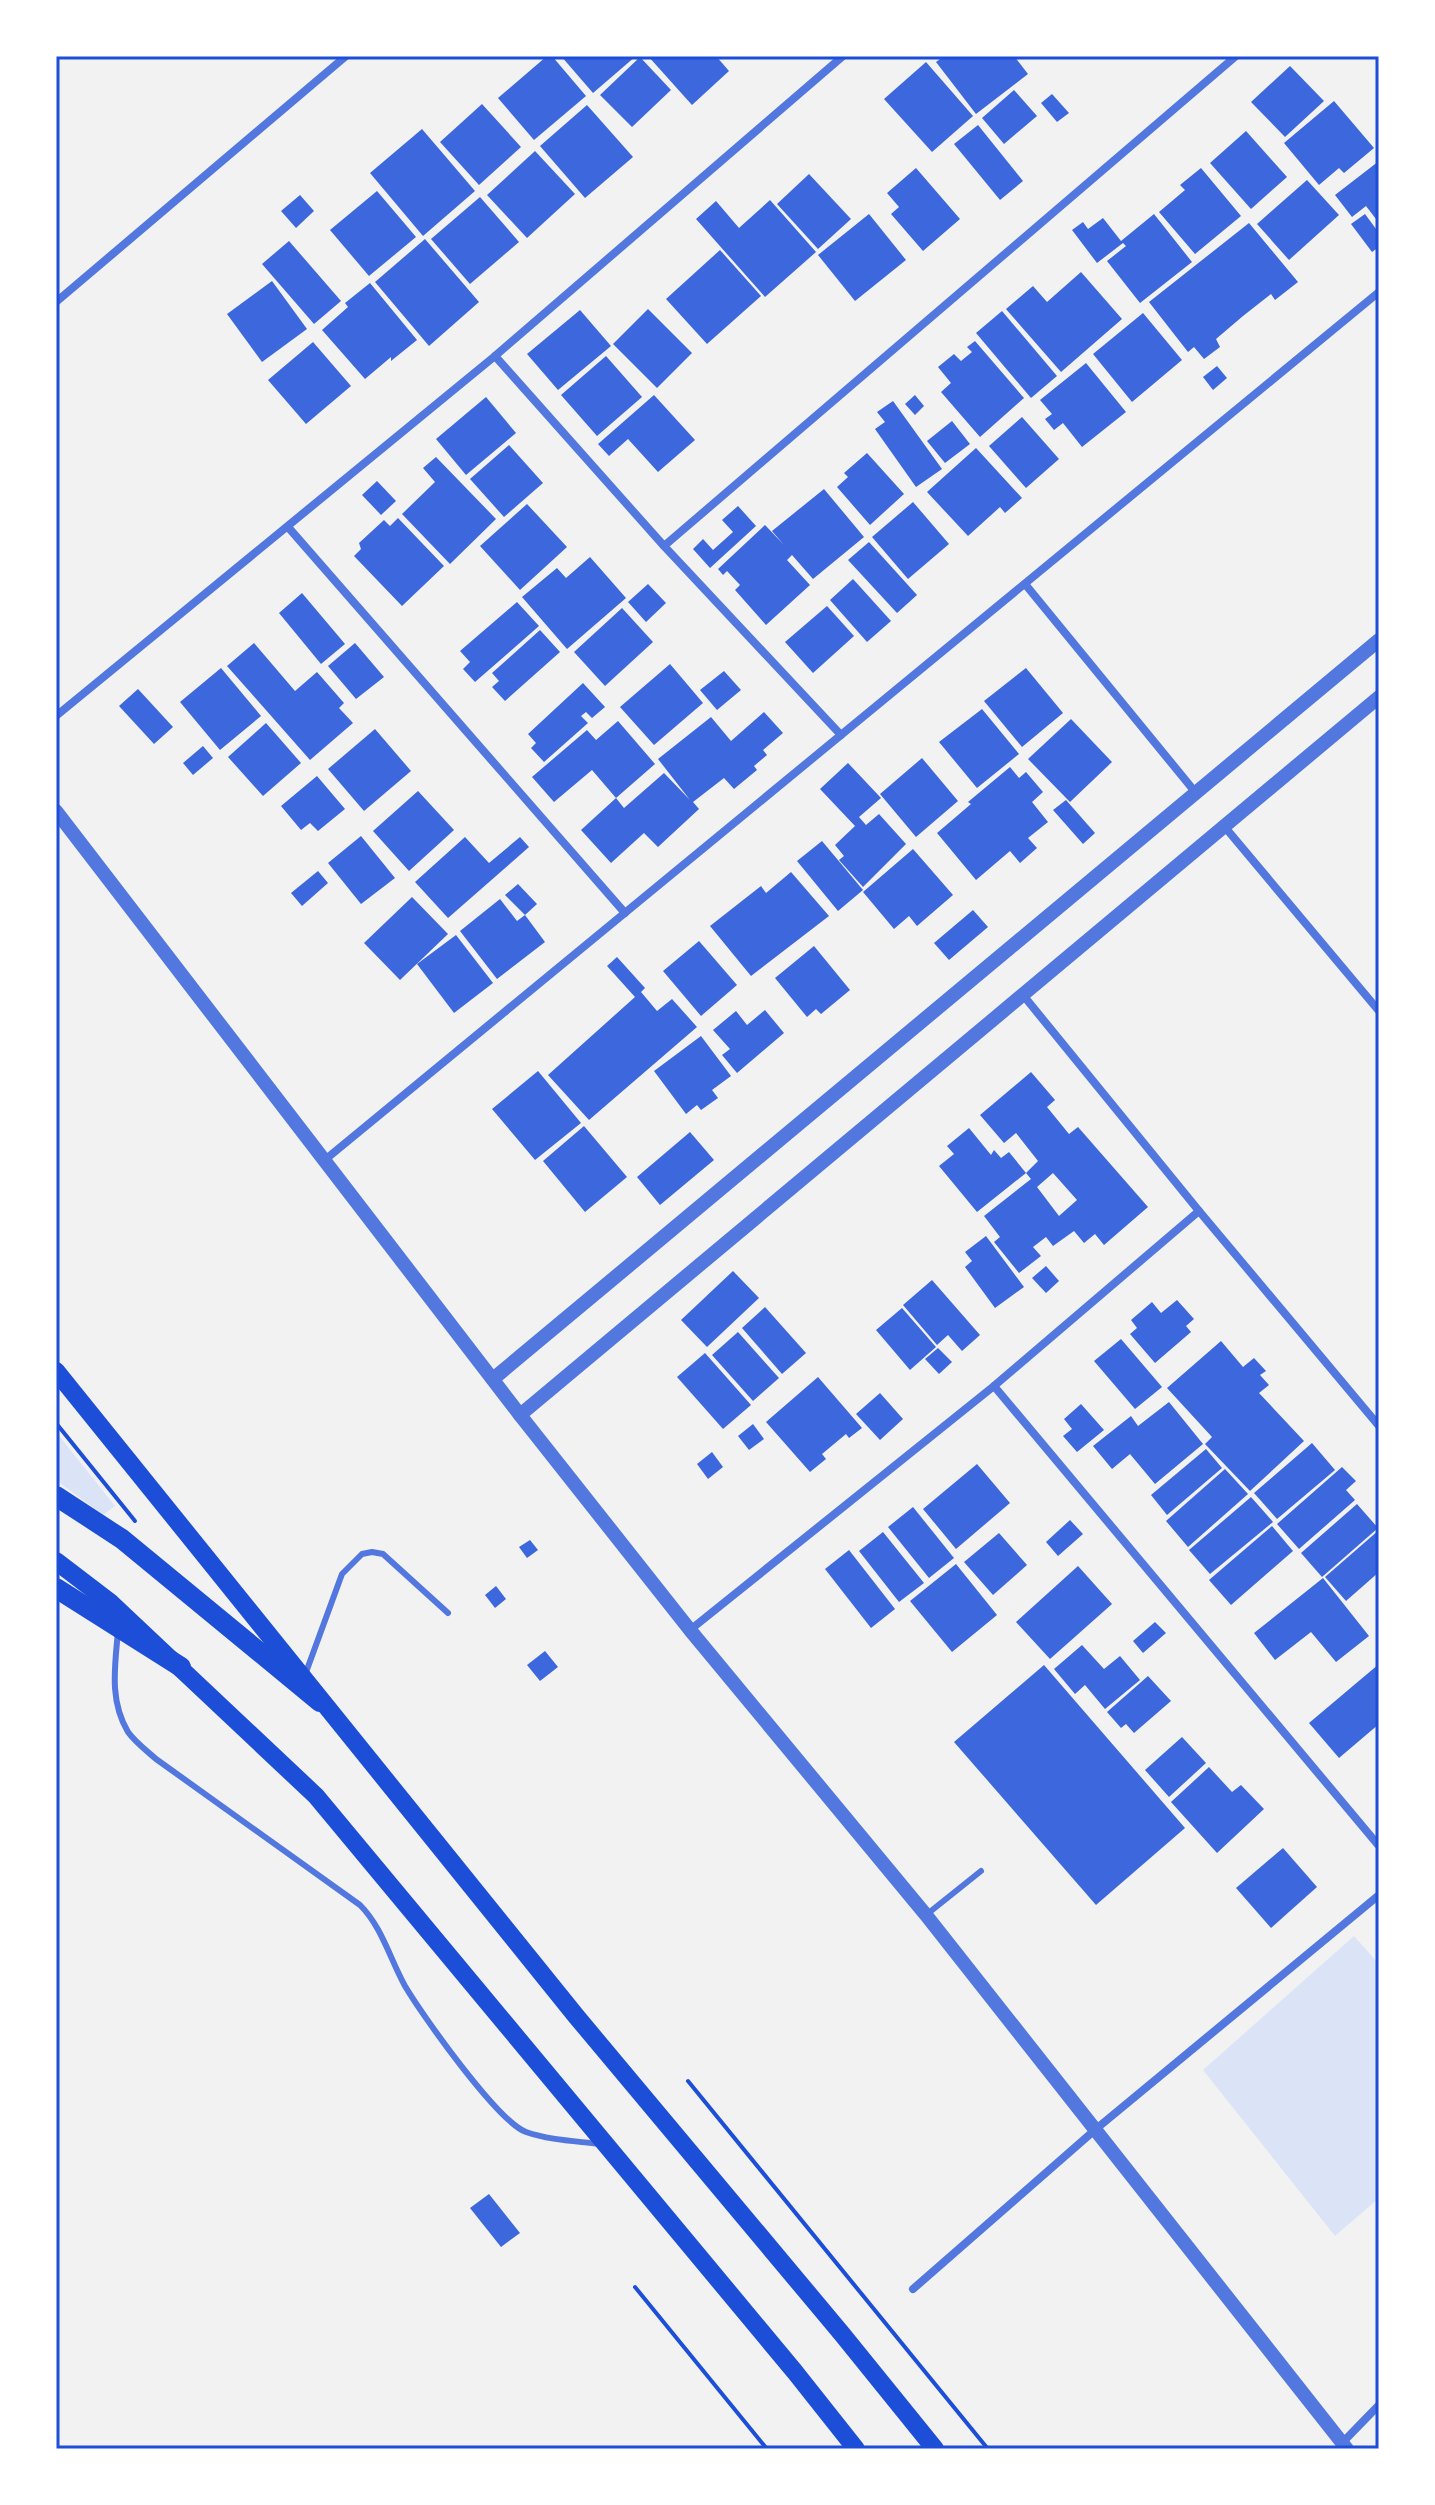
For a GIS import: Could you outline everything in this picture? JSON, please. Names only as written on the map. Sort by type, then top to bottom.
[{"type":"highway","points":[[56,1496],[122,1539],[320,1702]]},
{"type":"highway","points":[[56,1588],[181,1667]]},
{"type":"main road","points":[[56,1371],[576,2016],[935,2449]]},
{"type":"main road","points":[[56,1561],[111,1603],[316,1796],[856,2449]]},
{"type":"street","points":[[56,302],[346,56]]},
{"type":"street","points":[[56,716],[495,356],[843,56]]},
{"type":"street","points":[[664,546],[1236,56]]},
{"type":"street","points":[[326,1159],[1379,292]]},
{"type":"street","points":[[495,356],[664,546],[841,735]]},
{"type":"street","points":[[288,527],[625,913]]},
{"type":"street","points":[[1025,584],[1197,794]]},
{"type":"street","points":[[493,1379],[1379,640]]},
{"type":"street","points":[[520,1415],[1379,697]]},
{"type":"street","points":[[56,811],[520,1415],[690,1630],[926,1915],[1344,2446],[1379,2405]]},
{"type":"street","points":[[1224,826],[1379,1011]]},
{"type":"street","points":[[1023,995],[1379,1426]]},
{"type":"street","points":[[690,1630],[994,1386],[1199,1211]]},
{"type":"street","points":[[994,1386],[1379,1846]]},
{"type":"street","points":[[913,2289],[1096,2129],[1379,1895]]},
{"type":"lane","points":[[303,1681],[342,1574],[362,1554],[383,1554],[448,1613]]},
{"type":"lane","points":[[118,1627],[114,1683],[118,1708],[130,1735],[156,1759],[370,1915],[406,1987],[448,2050],[510,2123],[525,2132],[605,2145]]},
{"type":"lane","points":[[926,1915],[981,1871]]},
{"type":"path","points":[[56,1423],[143,1530]]},
{"type":"path","points":[[688,2081],[988,2449]]},
{"type":"path","points":[[635,2287],[767,2449]]},
{"type":"shaded area","points":[[56,1432],[115,1506],[103,1515],[56,1480]]},
{"type":"shaded area","points":[[1354,1936],[1379,1964],[1379,2198],[1335,2236],[1203,2070]]},
{"type":"building","points":[[547,56],[552,56],[586,96],[534,140],[498,98]]},
{"type":"building","points":[[561,56],[636,56],[593,93]]},
{"type":"building","points":[[648,56],[716,56],[729,71],[692,105]]},
{"type":"building","points":[[944,56],[1014,56],[1028,74],[976,114],[936,62]]},
{"type":"building","points":[[640,57],[671,90],[632,127],[600,95]]},
{"type":"building","points":[[926,62],[973,116],[932,152],[884,99]]},
{"type":"building","points":[[1290,66],[1324,101],[1285,137],[1251,102]]},
{"type":"building","points":[[1014,90],[1037,116],[1004,144],[982,118]]},
{"type":"building","points":[[1052,94],[1069,113],[1057,122],[1041,103]]},
{"type":"building","points":[[1334,101],[1374,148],[1344,173],[1339,168],[1319,185],[1284,143]]},
{"type":"building","points":[[482,104],[521,147],[479,185],[440,142]]},
{"type":"building","points":[[587,105],[633,157],[585,198],[540,146]]},
{"type":"building","points":[[978,125],[1023,181],[1000,200],[954,144]]},
{"type":"building","points":[[422,129],[475,191],[423,236],[370,173]]},
{"type":"building","points":[[1246,131],[1287,177],[1251,209],[1210,163]]},
{"type":"building","points":[[535,151],[575,194],[527,238],[487,195]]},
{"type":"building","points":[[1379,161],[1379,223],[1366,206],[1352,217],[1335,195]]},
{"type":"building","points":[[916,168],[960,219],[923,251],[891,214],[899,207],[887,193]]},
{"type":"building","points":[[1201,168],[1241,216],[1195,254],[1159,212],[1185,190],[1180,185]]},
{"type":"building","points":[[809,174],[851,219],[818,249],[777,204]]},
{"type":"building","points":[[1307,180],[1339,215],[1289,260],[1257,224]]},
{"type":"building","points":[[377,191],[416,237],[369,276],[330,230]]},
{"type":"building","points":[[300,195],[314,211],[296,228],[281,211]]},
{"type":"building","points":[[480,197],[519,242],[470,284],[431,239]]},
{"type":"building","points":[[770,200],[816,252],[765,297],[696,219],[716,201],[739,228]]},
{"type":"building","points":[[869,214],[906,260],[855,301],[818,255]]},
{"type":"building","points":[[1154,214],[1192,262],[1140,303],[1107,261],[1126,246],[1123,243],[1097,263],[1072,230],[1083,222],[1088,229],[1103,218],[1121,241]]},
{"type":"building","points":[[1365,214],[1379,233],[1379,247],[1372,252],[1351,224]]},
{"type":"building","points":[[1249,223],[1298,282],[1275,300],[1271,294],[1243,316],[1216,339],[1220,347],[1204,359],[1194,347],[1188,352],[1149,302]]},
{"type":"building","points":[[425,239],[479,302],[429,346],[375,282]]},
{"type":"building","points":[[289,241],[341,301],[314,324],[262,264]]},
{"type":"building","points":[[720,250],[761,296],[707,344],[666,299]]},
{"type":"building","points":[[1081,272],[1122,319],[1061,372],[1006,309],[1033,286],[1047,302]]},
{"type":"building","points":[[272,281],[307,329],[262,362],[227,314]]},
{"type":"building","points":[[370,283],[417,340],[365,379],[322,330],[348,307],[345,303]]},
{"type":"building","points":[[648,309],[692,353],[657,388],[613,344]]},
{"type":"building","points":[[580,310],[611,346],[558,390],[527,354]]},
{"type":"building","points":[[1002,311],[1057,376],[1031,398],[976,333]]},
{"type":"building","points":[[1143,313],[1182,360],[1132,402],[1093,354]]},
{"type":"building","points":[[975,341],[1024,398],[980,437],[941,392],[951,383],[938,367],[954,354],[961,361],[972,352],[967,347]]},
{"type":"building","points":[[313,342],[351,386],[306,424],[268,380]]},
{"type":"building","points":[[606,356],[642,397],[597,436],[561,395]]},
{"type":"building","points":[[1086,363],[1126,412],[1082,447],[1063,423],[1054,430],[1045,419],[1052,414],[1040,400]]},
{"type":"building","points":[[1217,366],[1227,378],[1213,390],[1203,377]]},
{"type":"building","points":[[654,395],[695,440],[658,472],[628,439],[609,456],[598,444]]},
{"type":"building","points":[[915,395],[924,406],[915,415],[905,404]]},
{"type":"building","points":[[486,397],[516,433],[466,475],[436,439]]},
{"type":"building","points":[[893,401],[942,469],[916,487],[875,429],[885,422],[877,412]]},
{"type":"building","points":[[1022,417],[1059,459],[1026,488],[989,446]]},
{"type":"building","points":[[952,421],[970,444],[945,463],[927,441]]},
{"type":"building","points":[[509,445],[543,483],[504,517],[470,479]]},
{"type":"building","points":[[976,448],[1022,498],[1005,513],[1000,507],[968,536],[927,492]]},
{"type":"building","points":[[867,453],[904,494],[870,525],[837,487],[848,477],[844,473]]},
{"type":"building","points":[[436,457],[496,519],[450,564],[402,514],[435,482],[423,468]]},
{"type":"building","points":[[377,481],[396,501],[381,515],[362,495]]},
{"type":"building","points":[[824,489],[864,537],[813,579],[792,555],[787,560],[810,585],[766,625],[735,590],[740,585],[727,571],[723,575],[718,569],[765,525],[784,545],[772,531]]},
{"type":"building","points":[[913,502],[949,544],[908,579],[872,537]]},
{"type":"building","points":[[527,504],[567,547],[520,590],[480,546]]},
{"type":"building","points":[[738,506],[756,526],[710,568],[693,549],[703,539],[713,550],[733,532],[722,520]]},
{"type":"building","points":[[398,518],[444,566],[402,606],[354,556],[361,549],[359,543],[384,520],[390,526]]},
{"type":"building","points":[[869,542],[917,595],[897,613],[848,560]]},
{"type":"building","points":[[590,557],[626,598],[567,649],[522,597],[557,568],[566,578]]},
{"type":"building","points":[[853,579],[891,621],[867,642],[830,600]]},
{"type":"building","points":[[648,584],[666,603],[646,622],[628,602]]},
{"type":"building","points":[[302,593],[345,644],[321,664],[279,613]]},
{"type":"building","points":[[517,602],[539,626],[475,682],[463,669],[470,662],[460,651]]},
{"type":"building","points":[[827,606],[854,636],[813,673],[785,642]]},
{"type":"building","points":[[622,608],[653,642],[605,686],[574,652]]},
{"type":"building","points":[[540,630],[560,652],[505,701],[492,687],[499,681],[492,673]]},
{"type":"building","points":[[254,643],[295,691],[317,672],[344,703],[339,708],[353,723],[310,760],[227,666]]},
{"type":"building","points":[[355,643],[384,677],[356,699],[328,666]]},
{"type":"building","points":[[670,664],[703,703],[654,745],[620,707]]},
{"type":"building","points":[[221,668],[261,716],[220,750],[180,702]]},
{"type":"building","points":[[1026,668],[1063,713],[1022,747],[984,701]]},
{"type":"building","points":[[724,671],[741,690],[717,710],[700,690]]},
{"type":"building","points":[[583,683],[605,707],[592,718],[586,712],[581,716],[588,723],[544,762],[531,748],[536,743],[528,734]]},
{"type":"building","points":[[138,689],[173,727],[154,744],[119,706]]},
{"type":"building","points":[[982,709],[1019,754],[977,788],[939,742]]},
{"type":"building","points":[[764,712],[783,733],[763,750],[767,755],[754,766],[757,770],[734,789],[724,778],[693,802],[699,809],[658,847],[644,833],[611,863],[581,830],[616,798],[624,808],[664,773],[690,800],[658,759],[711,717],[731,741]]},
{"type":"building","points":[[1071,719],[1112,762],[1070,802],[1028,759]]},
{"type":"building","points":[[618,721],[655,764],[616,798],[592,770],[554,802],[532,777],[587,730],[596,740]]},
{"type":"building","points":[[266,723],[301,763],[263,796],[228,757]]},
{"type":"building","points":[[375,729],[411,771],[364,811],[328,769]]},
{"type":"building","points":[[203,746],[213,758],[193,775],[183,763]]},
{"type":"building","points":[[922,758],[958,801],[916,837],[880,794]]},
{"type":"building","points":[[848,763],[881,798],[859,817],[866,825],[879,814],[906,844],[863,887],[839,860],[844,856],[835,845],[855,826],[820,789]]},
{"type":"building","points":[[1010,767],[1019,778],[1026,772],[1043,792],[1032,802],[1048,822],[1028,838],[1037,848],[1020,863],[1010,851],[976,880],[937,833]]},
{"type":"building","points":[[317,776],[345,809],[318,831],[310,823],[301,830],[281,806]]},
{"type":"building","points":[[418,791],[454,830],[409,871],[373,831]]},
{"type":"building","points":[[1066,800],[1095,833],[1083,844],[1053,810]]},
{"type":"building","points":[[361,836],[395,878],[361,904],[328,863]]},
{"type":"building","points":[[465,837],[489,863],[520,837],[529,847],[448,918],[415,882]]},
{"type":"building","points":[[822,841],[863,890],[838,911],[797,861]]},
{"type":"building","points":[[913,849],[953,895],[917,926],[909,916],[894,929],[863,892]]},
{"type":"building","points":[[318,871],[328,883],[302,906],[291,893]]},
{"type":"building","points":[[791,872],[829,916],[751,976],[710,926],[761,886],[766,893]]},
{"type":"building","points":[[518,884],[537,904],[525,915],[505,895]]},
{"type":"building","points":[[412,897],[448,934],[400,980],[364,943]]},
{"type":"building","points":[[500,899],[517,921],[525,915],[545,942],[497,979],[460,931]]},
{"type":"building","points":[[973,910],[988,927],[949,960],[934,943]]},
{"type":"building","points":[[456,935],[493,983],[454,1013],[417,964]]},
{"type":"building","points":[[699,941],[737,985],[701,1016],[663,971]]},
{"type":"building","points":[[814,946],[850,990],[821,1014],[816,1009],[807,1017],[775,978]]},
{"type":"building","points":[[617,957],[645,988],[641,992],[657,1011],[672,999],[697,1027],[589,1120],[548,1075],[635,997],[607,966]]},
{"type":"building","points":[[765,1010],[784,1033],[737,1073],[722,1055],[730,1049],[713,1030],[736,1011],[747,1025]]},
{"type":"building","points":[[701,1036],[731,1076],[712,1090],[718,1098],[701,1110],[697,1105],[686,1114],[654,1071]]},
{"type":"building","points":[[538,1071],[581,1123],[535,1160],[492,1109]]},
{"type":"building","points":[[1031,1072],[1055,1100],[1047,1107],[1069,1134],[1078,1127],[1148,1207],[1104,1245],[1095,1234],[1084,1243],[1074,1231],[1053,1246],[1046,1237],[1033,1247],[1041,1256],[1019,1273],[994,1242],[1000,1237],[984,1216],[1031,1179],[1026,1173],[1038,1161],[1016,1133],[1004,1143],[980,1115]],"holes":[[[1053,1173],[1077,1200],[1059,1216],[1037,1187]]]},
{"type":"building","points":[[584,1126],[627,1177],[585,1212],[543,1161]]},
{"type":"building","points":[[969,1128],[991,1155],[994,1150],[1001,1158],[1009,1152],[1026,1173],[977,1212],[939,1166],[954,1154],[947,1146]]},
{"type":"building","points":[[690,1132],[714,1160],[660,1205],[637,1177]]},
{"type":"building","points":[[986,1236],[1024,1287],[995,1308],[965,1267],[972,1261],[965,1252]]},
{"type":"building","points":[[1046,1266],[1059,1281],[1046,1293],[1032,1278]]},
{"type":"building","points":[[733,1271],[759,1298],[707,1347],[681,1320]]},
{"type":"building","points":[[932,1280],[980,1335],[962,1351],[948,1335],[937,1345],[903,1305]]},
{"type":"building","points":[[1177,1300],[1194,1319],[1186,1326],[1191,1332],[1155,1363],[1130,1334],[1137,1328],[1131,1320],[1152,1302],[1161,1313]]},
{"type":"building","points":[[765,1307],[806,1353],[782,1374],[742,1328]]},
{"type":"building","points":[[902,1308],[936,1347],[910,1370],[876,1330]]},
{"type":"building","points":[[738,1332],[779,1378],[753,1401],[712,1355]]},
{"type":"building","points":[[1121,1339],[1162,1387],[1135,1409],[1094,1361]]},
{"type":"building","points":[[1221,1341],[1243,1367],[1254,1358],[1266,1371],[1260,1375],[1269,1385],[1259,1393],[1304,1441],[1250,1491],[1205,1444],[1212,1437],[1167,1388]]},
{"type":"building","points":[[938,1348],[952,1362],[939,1374],[925,1359]]},
{"type":"building","points":[[705,1353],[751,1405],[723,1429],[677,1377]]},
{"type":"building","points":[[818,1377],[862,1428],[849,1438],[846,1434],[822,1454],[826,1459],[810,1472],[766,1422]]},
{"type":"building","points":[[880,1393],[903,1419],[880,1440],[856,1414]]},
{"type":"building","points":[[1169,1402],[1203,1444],[1155,1484],[1130,1454],[1112,1469],[1093,1446],[1131,1416],[1138,1426]]},
{"type":"building","points":[[1081,1404],[1104,1430],[1077,1452],[1063,1436],[1072,1429],[1064,1419]]},
{"type":"building","points":[[753,1424],[764,1439],[749,1450],[738,1436]]},
{"type":"building","points":[[1312,1443],[1335,1470],[1277,1519],[1254,1493]]},
{"type":"building","points":[[1206,1449],[1222,1468],[1167,1515],[1151,1495]]},
{"type":"building","points":[[712,1452],[723,1467],[708,1479],[697,1464]]},
{"type":"building","points":[[977,1464],[1010,1503],[956,1549],[923,1509]]},
{"type":"building","points":[[1342,1467],[1356,1481],[1346,1490],[1355,1500],[1299,1549],[1277,1524]]},
{"type":"building","points":[[1225,1469],[1248,1494],[1188,1547],[1166,1521]]},
{"type":"building","points":[[1251,1497],[1273,1522],[1210,1574],[1189,1550]]},
{"type":"building","points":[[1357,1504],[1378,1528],[1322,1577],[1301,1553]]},
{"type":"building","points":[[913,1507],[954,1558],[929,1578],[888,1527]]},
{"type":"building","points":[[1070,1520],[1083,1534],[1058,1556],[1046,1542]]},
{"type":"building","points":[[1272,1526],[1293,1551],[1231,1605],[1209,1580]]},
{"type":"building","points":[[1379,1530],[1379,1572],[1346,1601],[1325,1577]]},
{"type":"building","points":[[883,1532],[924,1583],[899,1602],[859,1551]]},
{"type":"building","points":[[999,1533],[1027,1565],[993,1595],[964,1562]]},
{"type":"building","points":[[530,1540],[538,1550],[527,1558],[519,1547]]},
{"type":"building","points":[[849,1550],[895,1609],[871,1628],[825,1569]]},
{"type":"building","points":[[956,1564],[997,1615],[952,1652],[910,1601]]},
{"type":"building","points":[[1078,1566],[1112,1604],[1050,1659],[1016,1622]]},
{"type":"building","points":[[1323,1578],[1369,1636],[1336,1662],[1311,1632],[1275,1660],[1254,1633]]},
{"type":"building","points":[[496,1586],[506,1599],[495,1608],[485,1595]]},
{"type":"building","points":[[1155,1622],[1166,1633],[1143,1653],[1133,1641]]},
{"type":"building","points":[[1082,1645],[1104,1669],[1120,1656],[1140,1680],[1105,1709],[1085,1685],[1075,1694],[1054,1669]]},
{"type":"building","points":[[545,1651],[558,1667],[540,1681],[527,1665]]},
{"type":"building","points":[[1379,1664],[1379,1724],[1339,1758],[1309,1723]]},
{"type":"building","points":[[1044,1665],[1185,1828],[1096,1905],[954,1742]]},
{"type":"building","points":[[1148,1676],[1171,1701],[1134,1733],[1126,1724],[1121,1728],[1107,1712]]},
{"type":"building","points":[[1182,1737],[1206,1763],[1169,1797],[1145,1770]]},
{"type":"building","points":[[1209,1767],[1232,1792],[1241,1785],[1264,1809],[1217,1853],[1171,1802]]},
{"type":"building","points":[[1283,1848],[1317,1887],[1271,1928],[1236,1888]]},
{"type":"building","points":[[489,2194],[520,2233],[501,2247],[470,2208]]}]
